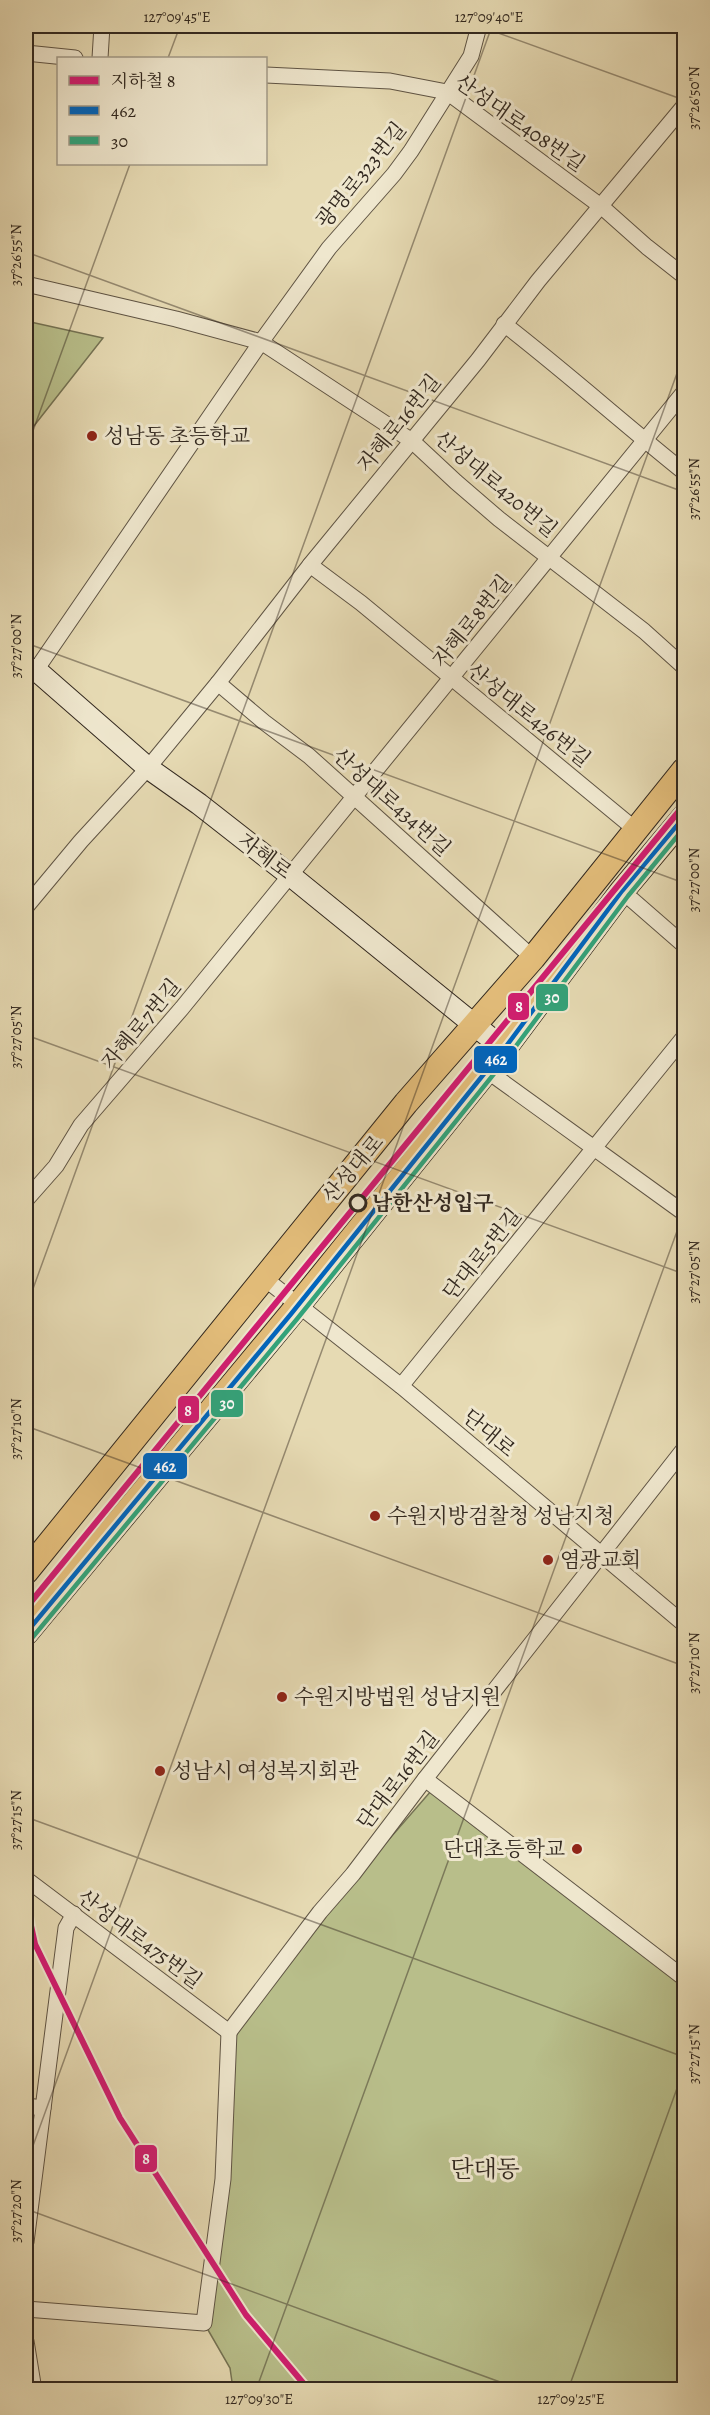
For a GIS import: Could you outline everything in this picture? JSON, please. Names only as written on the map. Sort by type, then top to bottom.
[{"type":"main road","name":"산성대로","points":[[26,1572],[472,1024],[533,958],[684,770]]},
{"type":"main road","name":"산성대로","points":[[26,1633],[297,1306],[504,1049],[622,891],[684,817]]},
{"type":"street","points":[[100,57],[102,26]]},
{"type":"street","name":"광명로323번길","points":[[31,670],[329,248],[394,174],[411,151],[471,56],[479,26]]},
{"type":"street","points":[[26,53],[65,57]]},
{"type":"street","name":"산성대로408번길","points":[[267,75],[390,81],[447,92],[602,207],[684,276]]},
{"type":"street","name":"자혜로16번길","points":[[26,907],[148,768],[218,683],[504,324],[684,106]]},
{"type":"street","name":"산성대로420번길","points":[[26,284],[176,319],[261,342],[412,441],[456,482],[644,631],[684,667]]},
{"type":"street","points":[[504,324],[555,363],[684,472]]},
{"type":"street","name":"자혜로8번길","points":[[291,876],[646,442],[684,392]]},
{"type":"street","name":"산성대로426번길","points":[[310,565],[361,603],[636,830]]},
{"type":"street","name":"자혜로","points":[[31,670],[148,768],[199,804],[291,876],[504,1049]]},
{"type":"street","name":"산성대로434번길","points":[[218,683],[355,797],[533,958]]},
{"type":"street","name":"자혜로7번길","points":[[26,1200],[56,1166],[81,1125],[291,876]]},
{"type":"street","points":[[622,891],[684,945]]},
{"type":"street","name":"단대로5번길","points":[[401,1386],[595,1150],[684,1037]]},
{"type":"street","points":[[486,1070],[517,1090],[684,1214]]},
{"type":"street","name":"단대로","points":[[264,1278],[401,1386],[684,1624]]},
{"type":"street","name":"단대로16번길","points":[[229,2032],[684,1449]]},
{"type":"street","points":[[425,1779],[684,1978]]},
{"type":"street","name":"산성대로475번길","points":[[26,1879],[229,2032]]},
{"type":"street","points":[[26,2242],[66,1928],[74,1914]]},
{"type":"street","points":[[26,2309],[204,2323],[223,2179],[229,2032]]},
{"type":"street","points":[[26,2106],[43,2108]]},
{"type":"street","points":[[26,2341],[34,2390]]},
{"type":"green space","points":[[26,321],[103,338],[26,436]]},
{"type":"green space","points":[[431,1791],[684,1985],[684,2389],[233,2389],[230,2368],[204,2323],[229,2032],[284,1960]]},
{"type":"metro line","name":"8","points":[[26,1613],[30,1603],[684,805]]},
{"type":"metro line","name":"8","points":[[26,1903],[35,1944],[120,2118],[246,2315],[309,2390]]},
{"type":"transit line","name":"462","points":[[26,1633],[291,1314],[504,1049],[622,891],[684,817]]},
{"type":"transit line","name":"30","points":[[32,1638],[297,1319],[510,1054],[628,896],[684,828]]},
{"type":"place","name":"성남동 초등학교","points":[[92,436]]},
{"type":"place","name":"남한산성입구","points":[[358,1203]]},
{"type":"place","name":"수원지방검찰청 성남지청","points":[[375,1516]]},
{"type":"place","name":"염광교회","points":[[548,1560]]},
{"type":"place","name":"수원지방법원 성남지원","points":[[282,1697]]},
{"type":"place","name":"성남시 여성복지회관","points":[[160,1771]]},
{"type":"place","name":"단대초등학교","points":[[577,1849]]},
{"type":"district","name":"단대동","points":[[485,2169]]}]
